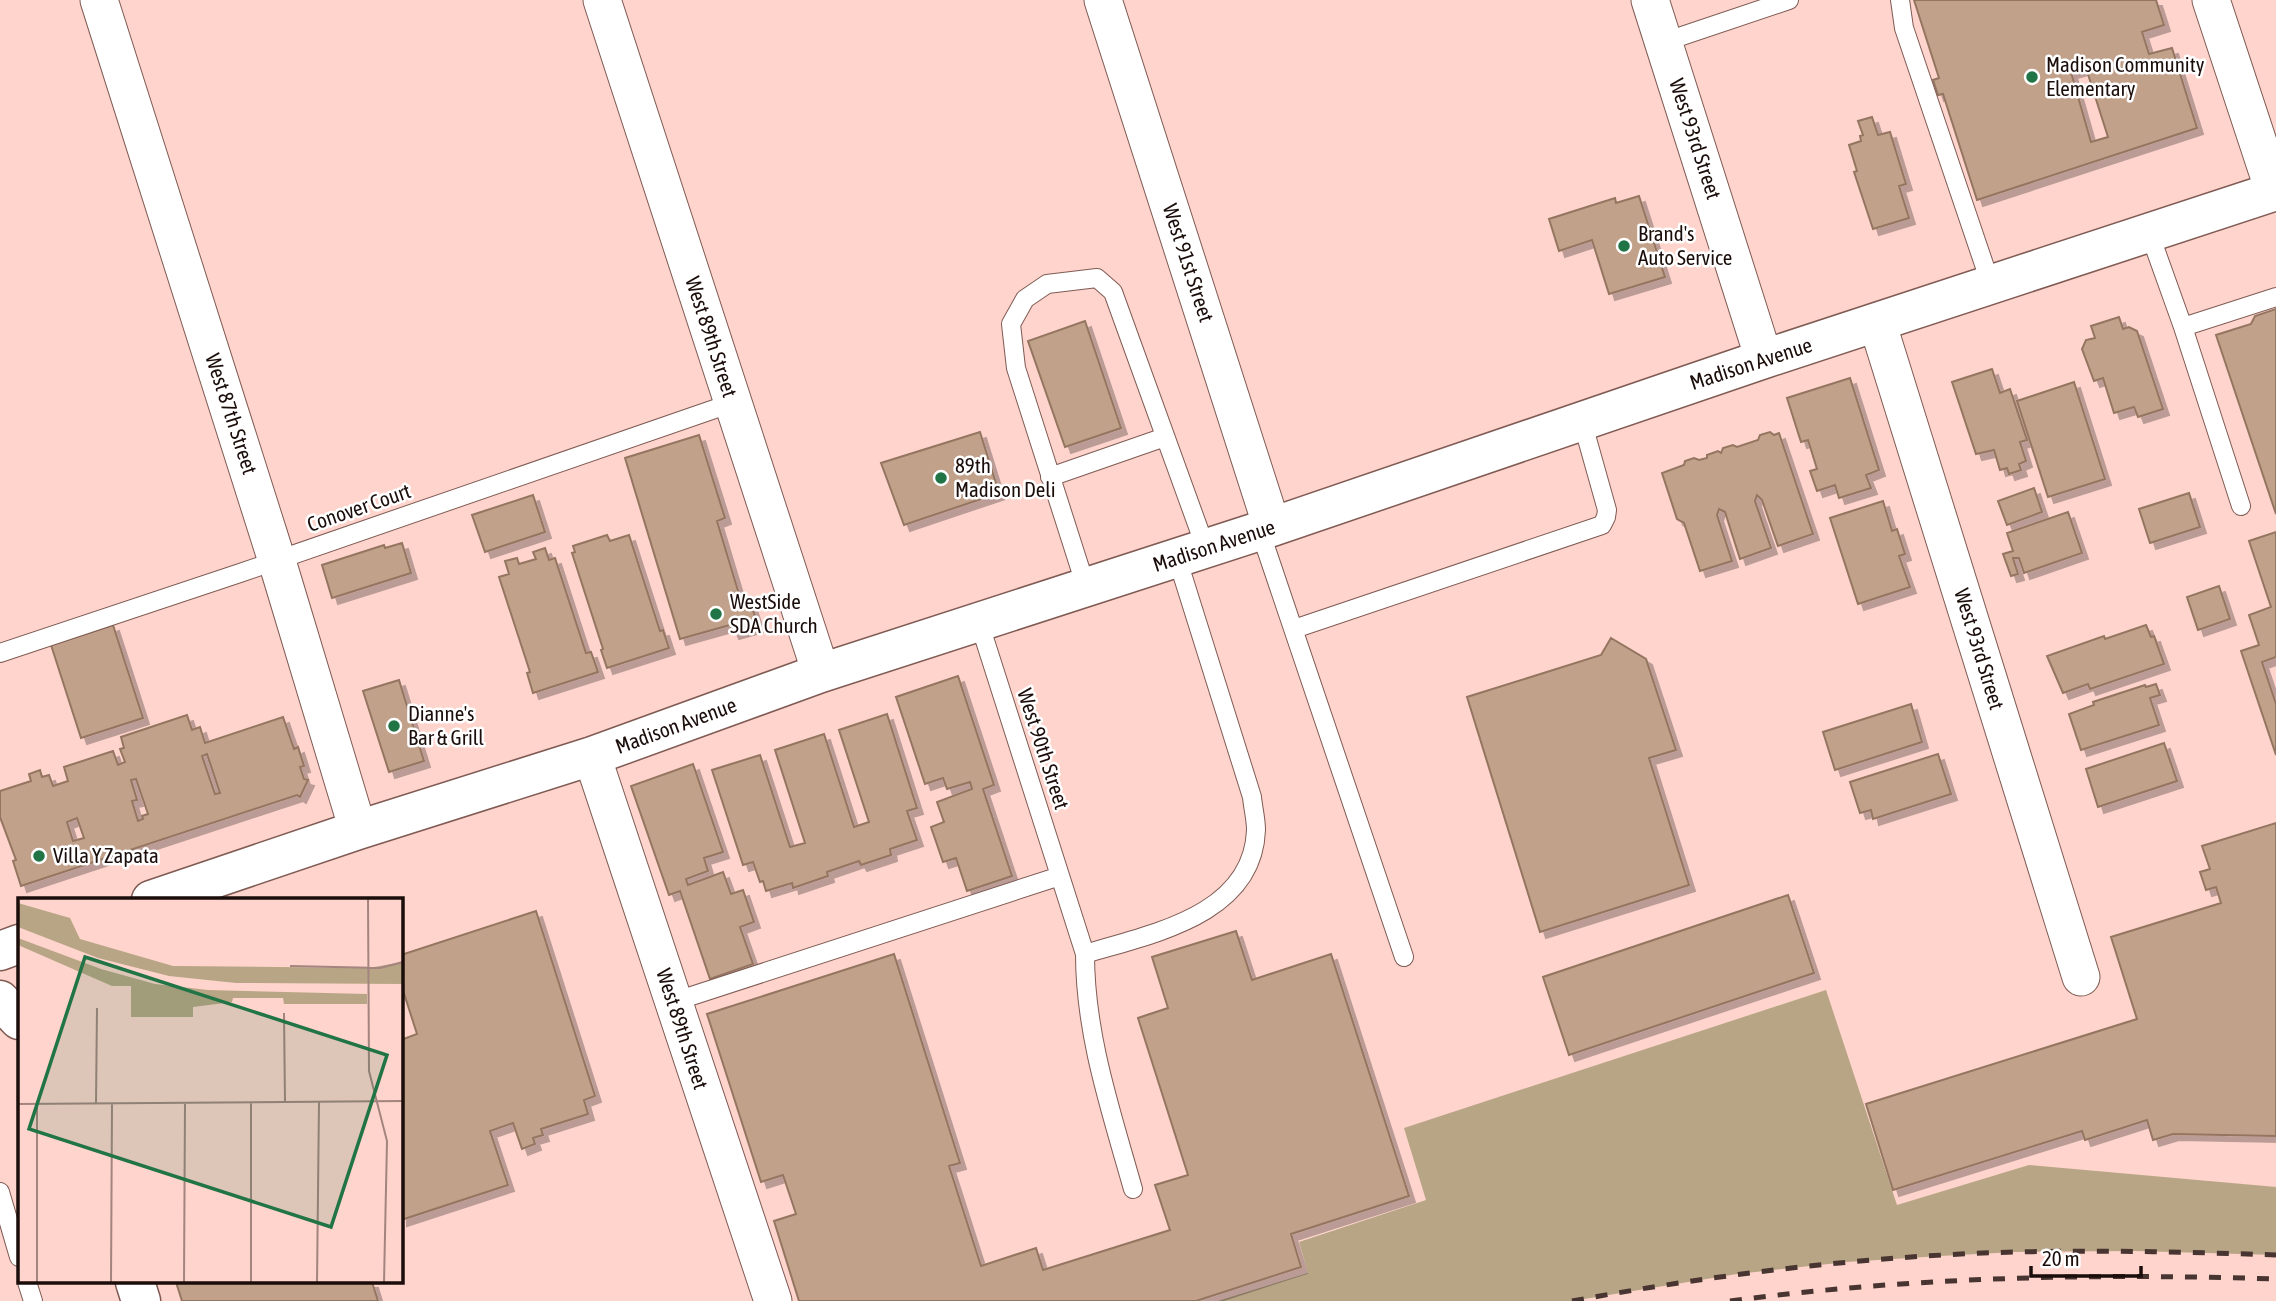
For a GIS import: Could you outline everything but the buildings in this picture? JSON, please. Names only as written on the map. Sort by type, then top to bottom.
[{"type":"street","name":"West 87th Street","points":[[99,0],[277,561],[358,830]]},
{"type":"street","name":"West 89th Street","points":[[602,0],[821,673]]},
{"type":"street","name":"West 91st Street","points":[[1103,0],[1266,529]]},
{"type":"street","name":"West 93rd Street","points":[[1650,0],[1764,359]]},
{"type":"street","points":[[2211,0],[2275,191]]},
{"type":"street","name":"Madison Avenue","points":[[164,898],[209,891],[358,830],[592,757],[821,673],[1266,529],[1764,359],[2275,191]]},
{"type":"street","name":"West 93rd Street","points":[[1877,322],[2081,977]]},
{"type":"street","name":"West 89th Street","points":[[592,757],[773,1301]]},
{"type":"street","points":[[0,951],[18,944]]},
{"type":"street","points":[[0,1000],[18,1019]]},
{"type":"street","points":[[136,1284],[141,1301]]},
{"type":"lane","points":[[1664,42],[1789,0]]},
{"type":"lane","points":[[1900,0],[1904,28],[1991,285]]},
{"type":"lane","points":[[2149,232],[2241,506]]},
{"type":"lane","points":[[1085,954],[1161,931],[1203,912],[1230,892],[1249,862],[1256,830],[1252,797],[1165,437],[1114,292],[1097,278],[1047,284],[1025,299],[1011,324],[1016,368],[1086,587]]},
{"type":"lane","points":[[2183,327],[2276,297]]},
{"type":"lane","name":"Conover Court","points":[[0,653],[277,561],[732,403]]},
{"type":"lane","points":[[1294,629],[1602,525],[1607,510],[1582,421]]},
{"type":"lane","points":[[1050,477],[1165,437]]},
{"type":"lane","points":[[1266,529],[1294,629],[1404,957]]},
{"type":"lane","name":"West 90th Street","points":[[979,622],[1085,954],[1088,1019],[1133,1189]]},
{"type":"lane","points":[[673,1002],[1062,883]]},
{"type":"lane","points":[[0,1192],[18,1253]]},
{"type":"lane","points":[[28,1284],[33,1301]]},
{"type":"shaded area","points":[[1826,990],[1897,1205],[2029,1165],[2276,1187],[2276,1255],[2135,1251],[2015,1252],[1847,1262],[1737,1274],[1572,1301],[1218,1301],[1308,1273],[1299,1242],[1426,1200],[1404,1128]]},
{"type":"railway","points":[[1572,1301],[1792,1268],[1959,1254],[2080,1251],[2276,1255]]},
{"type":"railway","points":[[1730,1301],[1866,1287],[2002,1279],[2276,1279]]},
{"type":"place","name":"Madison Community Elementary","points":[[2032,77]]},
{"type":"place","name":"Brand's Auto Service","points":[[1624,246]]},
{"type":"place","name":"89th Madison Deli","points":[[941,478]]},
{"type":"place","name":"WestSide SDA Church","points":[[716,614]]},
{"type":"place","name":"Dianne's Bar & Grill","points":[[394,726]]},
{"type":"place","name":"Villa Y Zapata","points":[[39,856]]}]
